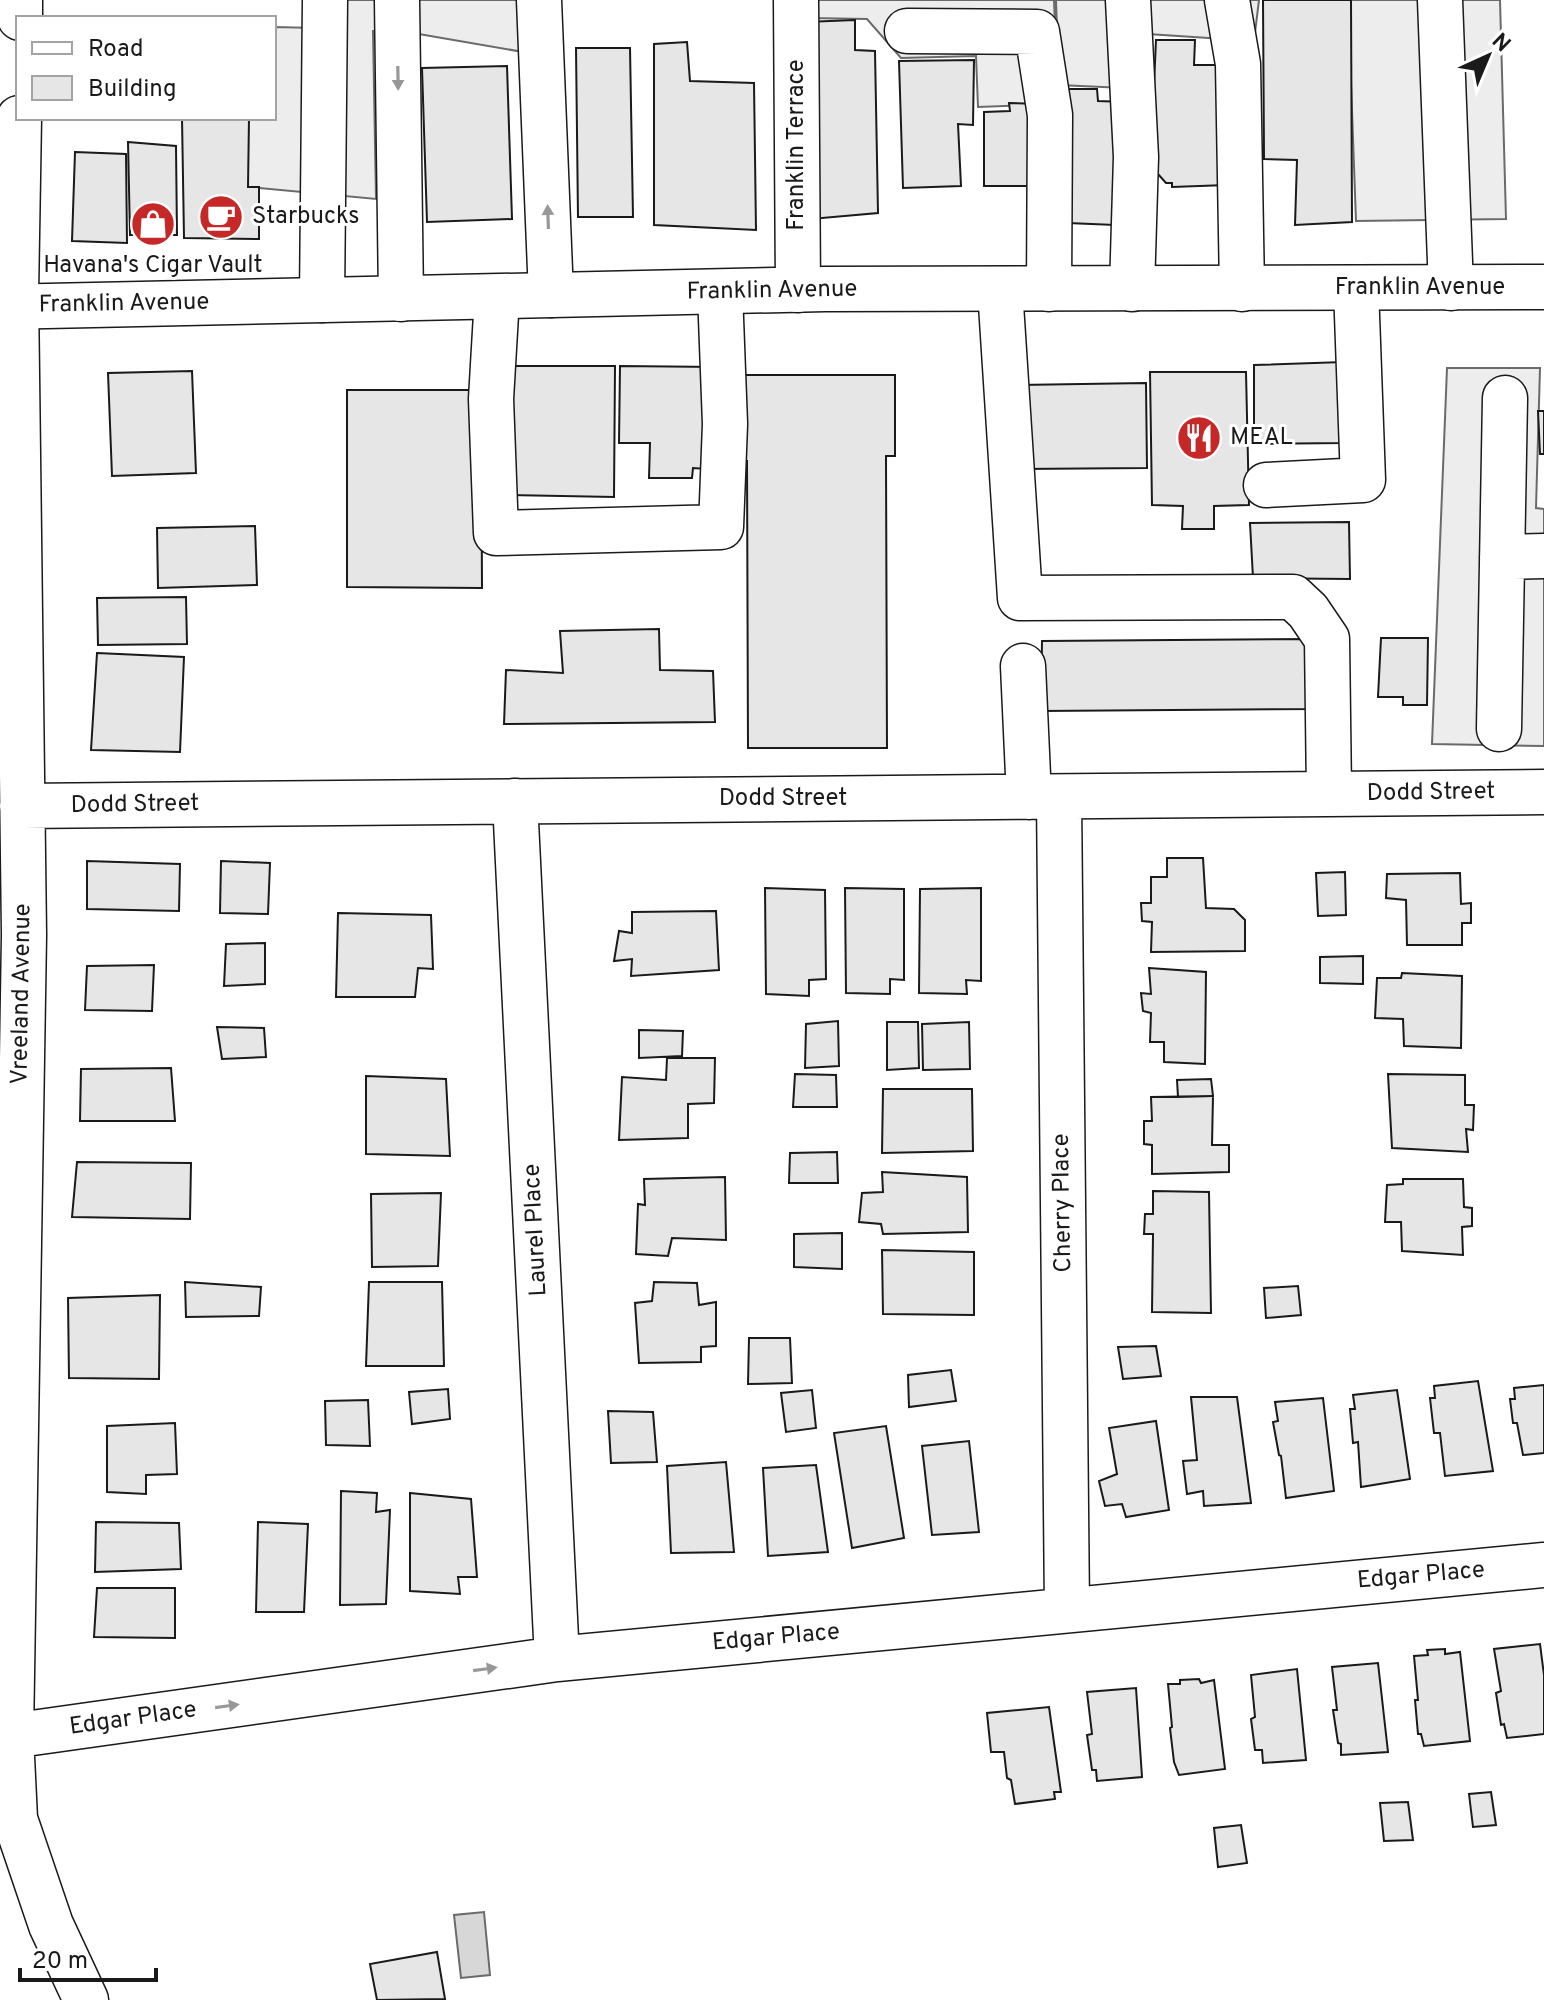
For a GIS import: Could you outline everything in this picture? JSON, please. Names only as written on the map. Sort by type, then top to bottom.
[{"type":"street","points":[[322,300],[325,0]]},
{"type":"street","points":[[397,0],[401,299]]},
{"type":"street","points":[[539,0],[551,295]]},
{"type":"street","name":"Franklin Terrace","points":[[796,0],[798,290]]},
{"type":"street","points":[[1128,0],[1136,157],[1132,289]]},
{"type":"street","points":[[1227,0],[1238,64],[1242,289]]},
{"type":"street","points":[[1440,0],[1451,288]]},
{"type":"street","points":[[907,31],[1037,32],[1050,115],[1049,289]]},
{"type":"street","name":"Vreeland Avenue","points":[[19,120],[8,307],[22,806],[12,935],[11,1736],[15,1819],[51,1925],[86,2000]]},
{"type":"street","name":"Franklin Avenue","points":[[8,307],[798,290],[1544,287]]},
{"type":"street","points":[[1266,485],[1363,480],[1356,288]]},
{"type":"street","points":[[1000,289],[1020,598],[1293,597],[1308,611],[1327,639],[1329,793]]},
{"type":"street","points":[[497,297],[491,399],[496,533],[721,527],[725,424],[720,292]]},
{"type":"street","points":[[1499,729],[1523,557],[1505,398]]},
{"type":"street","name":"Cherry Place","points":[[1023,666],[1044,797],[1067,1610]]},
{"type":"street","name":"Dodd Street","points":[[22,806],[1544,792]]},
{"type":"street","name":"Laurel Place","points":[[515,801],[557,1659]]},
{"type":"street","name":"Edgar Place","points":[[11,1736],[557,1659],[1544,1565]]},
{"type":"shaded area","points":[[315,0],[557,0],[558,58],[413,33],[373,31],[376,199],[248,187],[245,120],[276,120],[276,27],[316,28]]},
{"type":"shaded area","points":[[810,0],[1054,0],[1058,104],[978,107],[976,56],[901,58],[867,19],[808,18]]},
{"type":"shaded area","points":[[1056,0],[1141,0],[1146,89],[1059,85]]},
{"type":"shaded area","points":[[1144,0],[1259,0],[1254,41],[1148,34]]},
{"type":"shaded area","points":[[1348,0],[1500,0],[1506,219],[1356,221]]},
{"type":"shaded area","points":[[1447,368],[1540,368],[1536,508],[1544,509],[1544,746],[1432,744]]},
{"type":"shaded area","points":[[484,1912],[490,1975],[461,1978],[454,1915]]},
{"type":"building","points":[[1263,0],[1351,0],[1352,222],[1295,225],[1297,160],[1264,159]]},
{"type":"building","points":[[855,20],[855,50],[875,51],[878,213],[811,219],[805,22]]},
{"type":"building","points":[[1156,40],[1195,40],[1194,65],[1216,65],[1224,74],[1227,185],[1172,187],[1172,183],[1166,183],[1158,174],[1150,174]]},
{"type":"building","points":[[687,42],[690,81],[754,83],[756,230],[654,225],[654,44]]},
{"type":"building","points":[[576,48],[630,48],[633,217],[578,217]]},
{"type":"building","points":[[974,60],[973,125],[958,124],[961,186],[903,188],[899,61]]},
{"type":"building","points":[[507,66],[512,219],[427,222],[422,68]]},
{"type":"building","points":[[1069,89],[1097,89],[1098,101],[1127,102],[1115,225],[1068,223]]},
{"type":"building","points":[[1009,103],[1042,104],[1041,186],[984,186],[984,112],[1010,111]]},
{"type":"building","points":[[182,120],[249,120],[248,187],[259,187],[259,239],[184,238]]},
{"type":"building","points":[[128,142],[176,146],[177,235],[130,235]]},
{"type":"building","points":[[75,152],[126,154],[127,243],[72,241]]},
{"type":"building","points":[[1343,362],[1343,443],[1254,444],[1254,365]]},
{"type":"building","points":[[506,366],[615,366],[614,497],[505,495]]},
{"type":"building","points":[[620,366],[718,367],[707,469],[693,468],[692,478],[649,478],[650,443],[619,443]]},
{"type":"building","points":[[192,371],[196,473],[112,476],[108,373]]},
{"type":"building","name":"MEAL","points":[[1150,372],[1246,372],[1249,505],[1214,506],[1214,529],[1182,529],[1183,506],[1152,505]]},
{"type":"building","points":[[738,375],[895,375],[895,456],[886,456],[887,748],[748,748],[747,461],[738,461]]},
{"type":"building","points":[[1146,383],[1147,468],[1019,469],[1018,385]]},
{"type":"building","points":[[347,390],[481,390],[482,588],[347,587]]},
{"type":"building","points":[[1538,411],[1544,411],[1544,454],[1540,454]]},
{"type":"building","points":[[1349,522],[1350,579],[1253,578],[1250,523]]},
{"type":"building","points":[[255,526],[257,585],[158,588],[157,528]]},
{"type":"building","points":[[186,597],[187,644],[98,645],[97,598]]},
{"type":"building","points":[[659,629],[660,670],[713,671],[715,722],[504,724],[506,670],[563,673],[560,631]]},
{"type":"building","points":[[1381,638],[1428,638],[1427,705],[1403,705],[1403,697],[1378,697]]},
{"type":"building","points":[[1318,639],[1318,709],[1041,711],[1042,641]]},
{"type":"building","points":[[97,653],[184,657],[180,752],[91,750]]},
{"type":"building","points":[[1167,858],[1203,858],[1206,908],[1234,909],[1245,920],[1245,951],[1151,952],[1152,922],[1142,921],[1141,903],[1151,903],[1151,877],[1167,877]]},
{"type":"building","points":[[87,861],[180,864],[179,911],[87,909]]},
{"type":"building","points":[[221,861],[270,863],[268,914],[220,913]]},
{"type":"building","points":[[1345,872],[1346,915],[1318,916],[1316,873]]},
{"type":"building","points":[[1460,873],[1461,904],[1471,903],[1471,923],[1462,923],[1462,945],[1407,945],[1406,900],[1386,898],[1387,874]]},
{"type":"building","points":[[765,888],[825,890],[826,979],[809,980],[809,996],[766,994]]},
{"type":"building","points":[[845,888],[904,889],[904,980],[890,979],[890,994],[846,993]]},
{"type":"building","points":[[981,888],[981,981],[966,980],[967,994],[919,993],[920,889]]},
{"type":"building","points":[[716,911],[719,970],[631,976],[632,959],[614,961],[619,931],[632,933],[632,912]]},
{"type":"building","points":[[338,913],[431,915],[433,969],[418,968],[415,997],[336,997]]},
{"type":"building","points":[[265,943],[265,984],[224,986],[226,944]]},
{"type":"building","points":[[1363,956],[1363,984],[1320,983],[1320,957]]},
{"type":"building","points":[[154,965],[152,1011],[85,1010],[87,966]]},
{"type":"building","points":[[1149,968],[1206,972],[1205,1064],[1164,1062],[1164,1042],[1150,1042],[1151,1013],[1143,1011],[1141,993],[1151,994]]},
{"type":"building","points":[[1402,973],[1462,976],[1461,1048],[1404,1046],[1403,1019],[1375,1018],[1377,978],[1401,978]]},
{"type":"building","points":[[838,1021],[839,1066],[805,1068],[806,1024]]},
{"type":"building","points":[[887,1022],[918,1022],[919,1068],[887,1070]]},
{"type":"building","points":[[969,1022],[970,1069],[923,1070],[922,1024]]},
{"type":"building","points":[[217,1027],[264,1028],[266,1057],[222,1059]]},
{"type":"building","points":[[639,1030],[683,1031],[682,1056],[639,1058]]},
{"type":"building","points":[[667,1058],[715,1058],[714,1103],[688,1104],[688,1138],[619,1140],[622,1077],[666,1080]]},
{"type":"building","points":[[171,1068],[175,1121],[80,1121],[81,1069]]},
{"type":"building","points":[[795,1074],[836,1075],[837,1107],[793,1107]]},
{"type":"building","points":[[1388,1074],[1465,1075],[1465,1105],[1474,1105],[1473,1130],[1466,1129],[1468,1152],[1392,1148]]},
{"type":"building","points":[[366,1076],[446,1079],[450,1156],[366,1154]]},
{"type":"building","points":[[1211,1079],[1213,1096],[1178,1097],[1177,1080]]},
{"type":"building","points":[[883,1089],[972,1089],[973,1151],[882,1153]]},
{"type":"building","points":[[1213,1096],[1212,1145],[1229,1145],[1229,1172],[1152,1174],[1152,1145],[1144,1144],[1144,1121],[1152,1121],[1151,1097]]},
{"type":"building","points":[[837,1152],[838,1183],[789,1183],[790,1153]]},
{"type":"building","points":[[77,1162],[191,1163],[190,1219],[72,1217]]},
{"type":"building","points":[[882,1172],[967,1177],[968,1232],[883,1234],[881,1224],[859,1222],[862,1193],[883,1192]]},
{"type":"building","points":[[725,1177],[726,1240],[672,1238],[668,1256],[636,1254],[638,1204],[645,1205],[644,1179]]},
{"type":"building","points":[[1403,1179],[1463,1179],[1464,1207],[1472,1208],[1472,1226],[1462,1227],[1463,1255],[1402,1251],[1401,1222],[1385,1222],[1387,1185],[1403,1184]]},
{"type":"building","points":[[1153,1191],[1209,1192],[1211,1313],[1152,1312],[1153,1234],[1144,1234],[1145,1214],[1153,1214]]},
{"type":"building","points":[[441,1193],[438,1266],[372,1267],[371,1194]]},
{"type":"building","points":[[842,1233],[842,1269],[794,1267],[794,1234]]},
{"type":"building","points":[[882,1250],[974,1252],[974,1315],[883,1314]]},
{"type":"building","points":[[185,1282],[261,1287],[259,1316],[186,1317]]},
{"type":"building","points":[[369,1282],[442,1282],[444,1366],[366,1366]]},
{"type":"building","points":[[654,1282],[697,1283],[699,1305],[716,1302],[716,1346],[701,1347],[701,1362],[639,1363],[635,1303],[652,1301]]},
{"type":"building","points":[[1298,1286],[1301,1315],[1266,1318],[1264,1288]]},
{"type":"building","points":[[160,1295],[159,1379],[69,1378],[68,1298]]},
{"type":"building","points":[[749,1338],[790,1338],[792,1383],[748,1384]]},
{"type":"building","points":[[1156,1346],[1161,1376],[1123,1379],[1118,1347]]},
{"type":"building","points":[[951,1370],[956,1401],[909,1407],[908,1375]]},
{"type":"building","points":[[1478,1381],[1493,1471],[1445,1476],[1440,1433],[1434,1433],[1430,1398],[1435,1398],[1434,1386]]},
{"type":"building","points":[[1544,1385],[1544,1453],[1523,1455],[1517,1423],[1513,1423],[1510,1399],[1515,1399],[1514,1388]]},
{"type":"building","points":[[448,1389],[450,1419],[412,1424],[409,1392]]},
{"type":"building","points":[[812,1390],[816,1428],[786,1432],[781,1393]]},
{"type":"building","points":[[1397,1390],[1410,1479],[1361,1487],[1358,1442],[1353,1443],[1350,1409],[1355,1409],[1353,1395]]},
{"type":"building","points":[[1191,1397],[1237,1397],[1251,1503],[1204,1506],[1203,1491],[1187,1494],[1183,1461],[1197,1460]]},
{"type":"building","points":[[1323,1398],[1334,1491],[1286,1498],[1273,1422],[1278,1421],[1275,1402]]},
{"type":"building","points":[[368,1400],[370,1446],[326,1445],[325,1401]]},
{"type":"building","points":[[608,1411],[653,1412],[657,1462],[611,1463]]},
{"type":"building","points":[[1156,1421],[1169,1510],[1126,1517],[1122,1504],[1105,1506],[1099,1481],[1117,1474],[1109,1428]]},
{"type":"building","points":[[175,1423],[177,1474],[146,1475],[146,1494],[107,1492],[107,1426]]},
{"type":"building","points":[[886,1426],[904,1538],[852,1548],[834,1433]]},
{"type":"building","points":[[969,1441],[979,1532],[932,1535],[922,1446]]},
{"type":"building","points":[[726,1462],[734,1552],[671,1553],[667,1466]]},
{"type":"building","points":[[816,1465],[828,1552],[768,1556],[763,1468]]},
{"type":"building","points":[[341,1491],[377,1493],[376,1512],[390,1510],[386,1604],[340,1605]]},
{"type":"building","points":[[410,1493],[471,1499],[477,1577],[458,1577],[460,1594],[410,1591]]},
{"type":"building","points":[[96,1522],[179,1523],[181,1569],[95,1572]]},
{"type":"building","points":[[258,1522],[308,1524],[304,1612],[256,1612]]},
{"type":"building","points":[[97,1588],[175,1588],[175,1638],[94,1637]]},
{"type":"building","points":[[1540,1644],[1544,1675],[1544,1734],[1507,1738],[1504,1724],[1501,1725],[1496,1693],[1501,1691],[1494,1649]]},
{"type":"building","points":[[1445,1649],[1445,1654],[1460,1652],[1470,1741],[1424,1746],[1421,1734],[1418,1734],[1414,1656],[1428,1655],[1427,1650]]},
{"type":"building","points":[[1378,1663],[1388,1752],[1341,1755],[1333,1710],[1337,1710],[1332,1667]]},
{"type":"building","points":[[1297,1669],[1306,1760],[1263,1763],[1262,1750],[1255,1750],[1251,1675]]},
{"type":"building","points":[[1199,1679],[1201,1683],[1214,1680],[1225,1769],[1179,1775],[1174,1762],[1168,1684]]},
{"type":"building","points":[[1136,1688],[1142,1777],[1097,1781],[1096,1770],[1092,1770],[1087,1735],[1092,1734],[1087,1692]]},
{"type":"building","points":[[1049,1707],[1061,1792],[1054,1792],[1055,1799],[1015,1804],[1011,1780],[1007,1778],[1004,1752],[991,1752],[987,1713]]},
{"type":"building","points":[[1491,1792],[1496,1825],[1473,1827],[1469,1794]]},
{"type":"building","points":[[1408,1802],[1413,1840],[1384,1841],[1380,1803]]},
{"type":"building","points":[[1241,1825],[1247,1863],[1218,1867],[1214,1828]]},
{"type":"building","points":[[437,1952],[445,1999],[377,2000],[370,1964]]},
{"type":"place","name":"Starbucks","points":[[221,217]]},
{"type":"place","name":"Havana's Cigar Vault","points":[[153,224]]},
{"type":"place","name":"MEAL","points":[[1199,438]]}]
